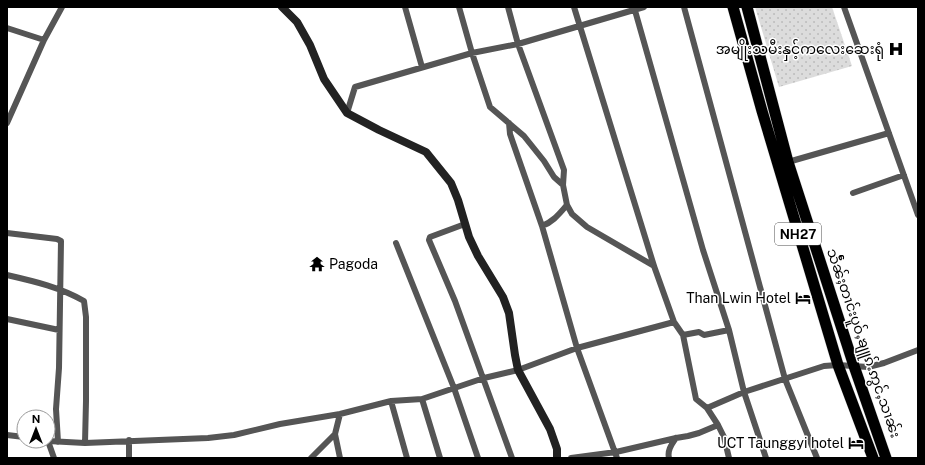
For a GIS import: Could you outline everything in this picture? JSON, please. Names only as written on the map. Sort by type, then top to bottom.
[{"type":"highway","name":"သဵႅၼ်ႈတၢင်းပူဝ်ႇၶျူၵ်ႉဢွင်ႇသၢၼ်း","points":[[733,7],[762,111],[838,365],[873,458]]},
{"type":"highway","name":"သဵႅၼ်ႈတၢင်းပူဝ်ႇၶျူၵ်ႉဢွင်ႇသၢၼ်း","points":[[747,7],[788,162],[854,366],[886,458]]},
{"type":"highway","points":[[789,202],[800,198]]},
{"type":"street","points":[[7,123],[44,40],[62,7]]},
{"type":"street","points":[[282,7],[297,22],[310,45],[324,79],[347,113],[426,152],[451,183],[469,237],[478,256],[503,297],[507,307],[518,370],[550,429],[557,449],[557,458]]},
{"type":"street","points":[[405,7],[422,67]]},
{"type":"street","points":[[459,7],[490,108],[524,136],[544,161],[554,177],[563,185]]},
{"type":"street","points":[[508,7],[518,44],[564,170],[563,185],[567,205],[572,214],[587,227],[654,266]]},
{"type":"street","points":[[574,7],[654,266],[674,322],[683,335],[696,399],[707,408],[718,425],[724,437],[729,458]]},
{"type":"street","points":[[347,113],[355,87],[472,53],[518,44],[634,8],[644,7]]},
{"type":"street","points":[[684,7],[785,379],[817,458]]},
{"type":"street","points":[[844,7],[918,215]]},
{"type":"street","points":[[634,8],[703,250],[729,330],[744,392],[766,458]]},
{"type":"street","points":[[7,28],[44,40]]},
{"type":"street","points":[[509,123],[510,134],[542,226],[577,348],[616,455]]},
{"type":"street","points":[[788,162],[889,133]]},
{"type":"street","points":[[853,193],[904,175]]},
{"type":"street","points":[[542,226],[550,223],[567,205]]},
{"type":"street","points":[[465,224],[430,237],[429,240],[455,301],[512,458]]},
{"type":"street","points":[[7,233],[57,239],[61,241],[56,409],[58,442],[208,438],[234,435],[280,424],[340,414],[391,401],[422,400],[484,378],[518,370],[577,348],[674,322]]},
{"type":"street","points":[[396,243],[454,388],[478,458]]},
{"type":"street","points":[[7,275],[49,285],[76,296],[84,301],[86,317],[85,442]]},
{"type":"street","points":[[7,319],[59,330]]},
{"type":"street","points":[[683,335],[700,332],[704,335],[729,330]]},
{"type":"street","points":[[707,408],[744,392],[824,366],[838,365],[868,367],[884,363],[918,350]]},
{"type":"street","points":[[422,400],[440,458]]},
{"type":"street","points":[[391,401],[407,458]]},
{"type":"street","points":[[340,414],[335,434],[340,458]]},
{"type":"street","points":[[571,458],[616,455],[676,438],[700,433],[718,425]]},
{"type":"street","points":[[311,458],[335,434]]},
{"type":"street","points":[[669,458],[668,454],[676,438]]},
{"type":"street","points":[[129,440],[130,458]]},
{"type":"shaded area","points":[[755,7],[832,7],[852,66],[779,87]]},
{"type":"place","name":"အမျိုးသမီးနှင့်ကလေးဆေးရုံ","points":[[896,49]]},
{"type":"place","name":"Pagoda","points":[[317,264]]},
{"type":"place","name":"Than Lwin Hotel","points":[[803,298]]},
{"type":"place","name":"UCT Taunggyi hotel","points":[[856,443]]}]
